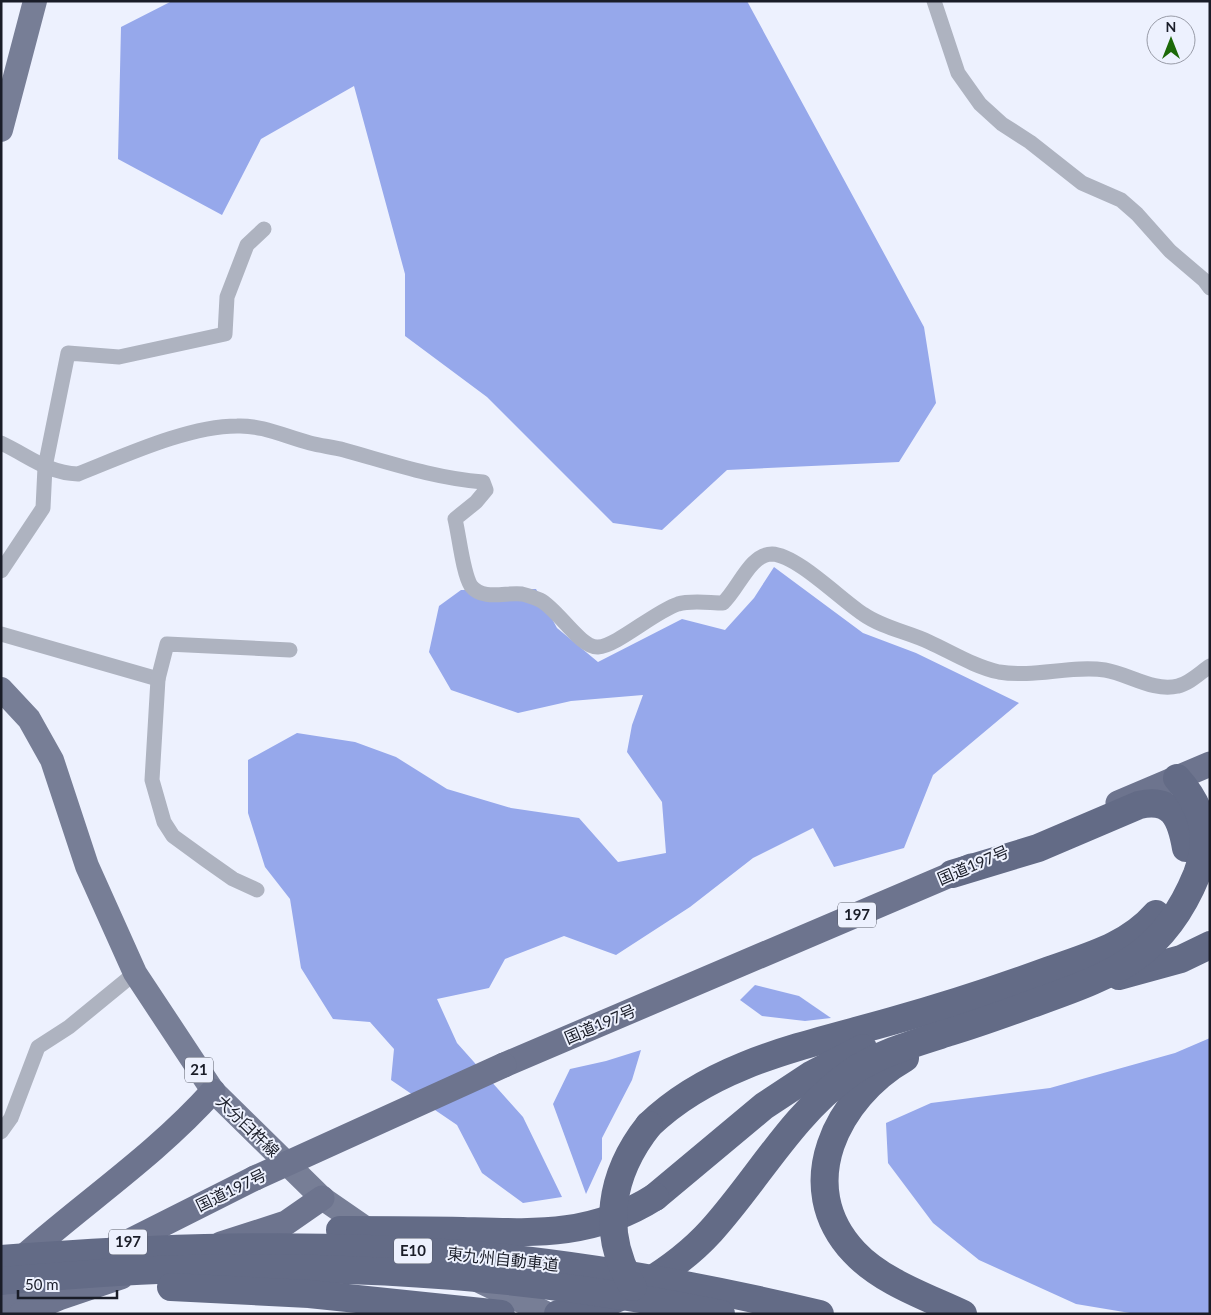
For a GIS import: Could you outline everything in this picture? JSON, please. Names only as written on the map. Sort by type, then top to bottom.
[{"type":"highway","name":"国道197号","points":[[1,1306],[255,1178],[504,1065],[1210,764]]},
{"type":"highway","points":[[558,1314],[585,1309],[629,1293],[662,1273],[695,1247],[726,1213],[802,1116],[849,1074],[970,1012],[1112,947],[1140,931],[1158,911],[1175,881],[1186,848],[1186,832],[1178,800],[1177,778]]},
{"type":"highway","points":[[1094,982],[1118,970],[1148,947],[1183,902],[1198,871],[1204,844],[1201,817],[1192,794],[1177,778]]},
{"type":"highway","points":[[952,874],[1038,848],[1139,805],[1150,803],[1160,803],[1175,814],[1180,823],[1186,848]]},
{"type":"highway","points":[[654,1314],[638,1296],[624,1269],[613,1224],[615,1188],[620,1172],[636,1141],[649,1125],[676,1100],[693,1090],[766,1058],[841,1034],[970,1012],[1156,967],[1181,959],[1210,945]]},
{"type":"highway","points":[[85,1252],[212,1237],[284,1231],[565,1231],[603,1223],[639,1207],[655,1197],[743,1122],[787,1089],[850,1054],[970,1012]]},
{"type":"highway","points":[[963,1314],[886,1276],[855,1253],[844,1240],[832,1217],[825,1193],[825,1174],[827,1154],[834,1135],[853,1102],[866,1087],[898,1062],[970,1012]]},
{"type":"highway","points":[[1,1277],[51,1231],[171,1134],[213,1091]]},
{"type":"highway","points":[[22,1314],[59,1298],[286,1223],[322,1198]]},
{"type":"highway","name":"東九州自動車道","points":[[1,1259],[85,1252],[186,1247],[274,1246],[462,1254],[604,1271],[678,1283],[820,1314]]},
{"type":"highway","name":"東九州自動車道","points":[[1,1281],[184,1269],[366,1270],[461,1276],[617,1294],[721,1314]]},
{"type":"highway","points":[[1,1288],[110,1285],[255,1290],[501,1314]]},
{"type":"main road","points":[[1,130],[35,1]]},
{"type":"main road","name":"大分臼杵線","points":[[1,689],[29,719],[52,760],[87,866],[136,973],[213,1091],[322,1198],[364,1227],[548,1314]]},
{"type":"street","points":[[934,1],[958,73],[980,104],[1002,124],[1030,142],[1082,183],[1121,200],[1138,214],[1170,251],[1204,280],[1210,288]]},
{"type":"street","points":[[1,571],[43,508],[45,467],[68,353],[119,356],[225,334],[227,297],[247,245],[264,229]]},
{"type":"street","points":[[1,443],[45,467],[60,473],[78,474],[194,432],[237,426],[274,432],[411,471],[442,478],[483,482],[486,490],[476,502],[455,519],[466,572],[472,586],[485,594],[522,594],[541,601],[558,614],[586,644],[598,647],[617,640],[654,615],[680,604],[723,603],[735,592],[751,564],[758,558],[773,554],[782,556],[808,572],[864,615],[930,642],[947,652],[999,672],[1103,670],[1128,675],[1147,684],[1162,687],[1179,686],[1210,666]]},
{"type":"street","points":[[1,634],[158,679]]},
{"type":"street","points":[[257,890],[233,878],[173,836],[164,822],[152,780],[158,679],[167,644],[290,650]]},
{"type":"street","points":[[1,1132],[11,1118],[38,1047],[69,1028],[136,973]]},
{"type":"shaded area","points":[[172,1],[747,1],[924,327],[936,403],[899,462],[727,470],[662,530],[613,523],[487,397],[405,336],[405,274],[354,86],[261,139],[222,215],[118,159],[121,27]]},
{"type":"shaded area","points":[[774,567],[863,633],[916,653],[1019,703],[933,775],[904,848],[834,867],[813,828],[753,858],[690,907],[616,955],[564,936],[505,959],[489,988],[437,999],[457,1043],[523,1117],[562,1197],[523,1203],[482,1173],[457,1125],[391,1080],[394,1049],[370,1022],[333,1019],[301,968],[290,899],[265,867],[248,813],[248,760],[297,733],[355,742],[396,757],[447,789],[511,808],[579,818],[618,862],[666,853],[662,802],[627,752],[632,725],[643,695],[571,701],[518,713],[451,690],[429,652],[439,606],[461,590],[536,589],[557,628],[598,662],[682,619],[725,630],[754,598]]},
{"type":"shaded area","points":[[755,985],[799,996],[831,1018],[805,1021],[762,1016],[740,1000]]},
{"type":"shaded area","points":[[1210,1038],[1210,1314],[1136,1314],[1076,1304],[979,1260],[933,1223],[888,1163],[886,1123],[931,1103],[1050,1088],[1175,1053]]},
{"type":"shaded area","points":[[641,1050],[632,1080],[602,1138],[602,1159],[586,1194],[553,1104],[570,1069],[606,1061]]}]
